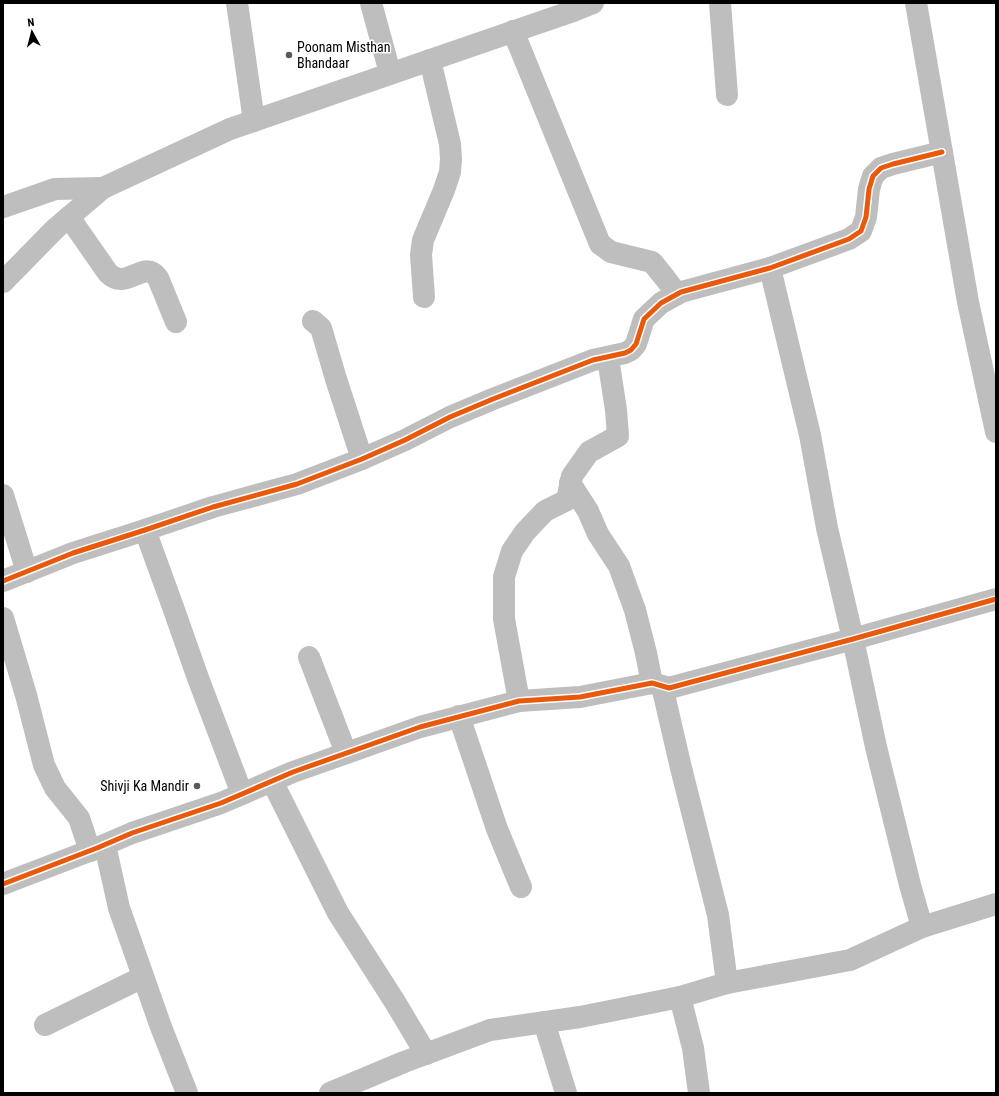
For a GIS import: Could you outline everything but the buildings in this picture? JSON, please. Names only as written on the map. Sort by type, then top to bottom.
[{"type":"street","points":[[236,3],[254,121]]},
{"type":"street","points":[[371,3],[390,74]]},
{"type":"street","points":[[3,282],[55,229],[103,188],[230,129],[593,3]]},
{"type":"street","points":[[720,3],[727,95]]},
{"type":"street","points":[[916,3],[968,302],[996,432]]},
{"type":"street","points":[[514,31],[600,244],[611,252],[652,262],[677,294]]},
{"type":"street","points":[[424,297],[421,255],[424,240],[450,172],[451,159],[450,144],[430,60]]},
{"type":"street","points":[[3,581],[73,553],[213,507],[297,484],[362,459],[405,440],[450,417],[493,399],[593,360],[608,358],[625,353],[631,350],[636,344],[644,319],[661,303],[677,294],[770,268],[849,239],[861,231],[866,217],[869,189],[873,176],[881,168],[942,152]]},
{"type":"street","points":[[3,207],[55,189],[103,188]]},
{"type":"street","points":[[69,217],[112,278],[117,280],[140,273],[153,273],[158,278],[176,322]]},
{"type":"street","points":[[770,268],[810,435],[827,528],[876,747],[910,885],[922,927]]},
{"type":"street","points":[[313,321],[321,328],[336,380],[362,459]]},
{"type":"street","points":[[519,701],[504,619],[504,577],[512,551],[525,532],[545,511],[567,500],[572,476],[589,452],[618,436],[608,358]]},
{"type":"street","points":[[570,483],[588,511],[598,534],[619,566],[635,610],[646,653],[657,684],[681,768],[718,915],[727,983]]},
{"type":"street","points":[[3,495],[27,572]]},
{"type":"street","points":[[144,530],[242,794]]},
{"type":"street","points":[[3,884],[98,848],[132,833],[221,803],[292,772],[420,727],[519,701],[580,697],[657,684],[669,688],[996,599]]},
{"type":"street","points":[[3,618],[26,695],[44,765],[55,788],[79,818],[98,848],[161,1027],[187,1093]]},
{"type":"street","points":[[309,657],[346,753]]},
{"type":"street","points":[[459,716],[497,829],[521,887]]},
{"type":"street","points":[[272,781],[338,913],[395,1002],[426,1054]]},
{"type":"street","points":[[330,1093],[404,1062],[490,1030],[580,1016],[680,997],[727,983],[850,960],[922,927],[996,904]]},
{"type":"street","points":[[45,1025],[143,977]]},
{"type":"street","points":[[680,997],[693,1048],[699,1093]]},
{"type":"street","points":[[544,1022],[566,1093]]},
{"type":"cycle path","points":[[3,581],[73,553],[213,507],[297,484],[362,459],[405,440],[450,417],[493,399],[593,360],[625,353],[631,350],[636,344],[644,319],[661,303],[681,292],[770,268],[849,239],[861,231],[866,217],[869,189],[873,176],[881,168],[942,152]]},
{"type":"cycle path","points":[[3,884],[132,833],[221,803],[293,772],[420,727],[519,701],[580,697],[652,683],[669,688],[996,599]]},
{"type":"place","name":"Poonam Misthan Bhandaar","points":[[289,55]]},
{"type":"place","name":"Shivji Ka Mandir","points":[[197,786]]}]
